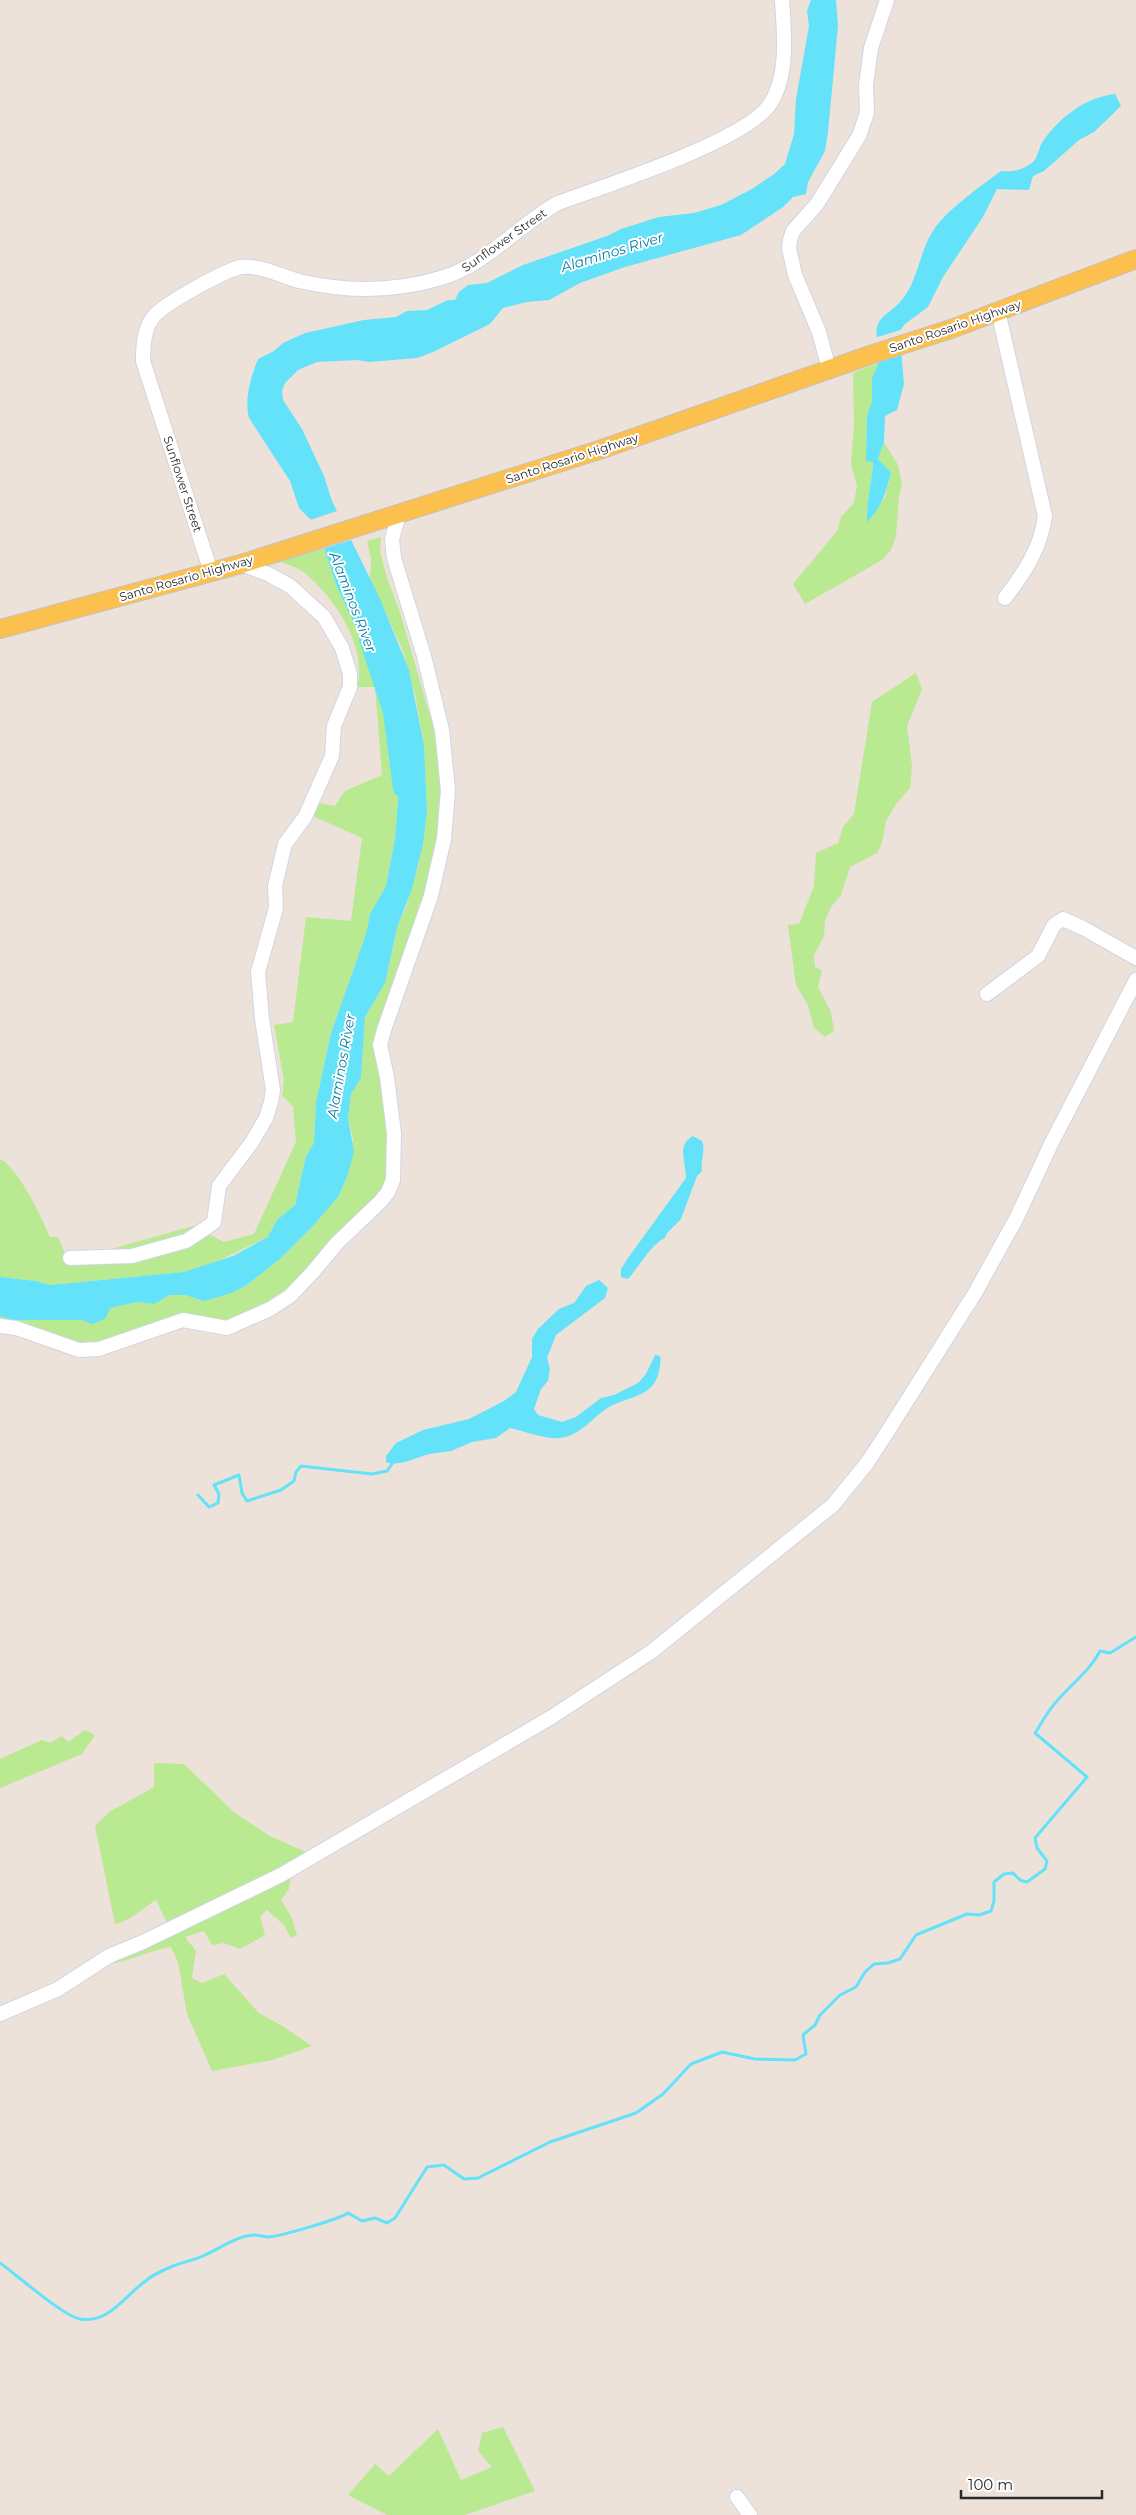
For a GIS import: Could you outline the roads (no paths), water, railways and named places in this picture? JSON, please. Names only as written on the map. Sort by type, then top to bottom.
[{"type":"main road","name":"Santo Rosario Highway","points":[[0,629],[241,564],[305,542],[602,449],[998,311],[1136,259]]},
{"type":"street","name":"Sunflower Street","points":[[211,572],[143,361],[143,342],[154,315],[221,274],[240,267],[262,268],[284,278],[341,288],[377,289],[442,278],[482,257],[558,203],[720,140],[749,124],[770,105],[777,89],[784,46],[782,0]]},
{"type":"street","points":[[829,369],[819,332],[795,275],[789,248],[790,240],[793,231],[817,204],[859,136],[867,113],[866,84],[871,48],[887,0]]},
{"type":"street","points":[[998,311],[1045,516],[1044,531],[1035,551],[1024,572],[1005,598]]},
{"type":"street","points":[[0,1326],[24,1330],[79,1350],[99,1349],[183,1320],[227,1328],[270,1309],[290,1296],[337,1243],[388,1192],[395,1167],[394,1133],[387,1077],[380,1045],[431,896],[444,839],[448,790],[442,730],[424,656],[394,558],[392,539],[399,514]]},
{"type":"street","points":[[70,1258],[132,1256],[186,1241],[214,1222],[218,1186],[252,1142],[266,1118],[271,1102],[273,1090],[262,1018],[258,972],[276,908],[275,886],[285,844],[305,817],[332,756],[334,726],[350,687],[350,674],[342,648],[324,617],[302,595],[284,583],[241,564]]},
{"type":"street","points":[[987,994],[1038,956],[1054,926],[1064,919],[1136,958]]},
{"type":"street","points":[[0,2014],[58,1989],[109,1956],[143,1942],[281,1875],[550,1718],[651,1652],[833,1505],[881,1441],[975,1293],[1016,1219],[1052,1142],[1136,980]]},
{"type":"street","points":[[737,2497],[750,2515]]},
{"type":"water","points":[[811,0],[836,0],[838,26],[825,151],[808,182],[806,194],[793,197],[783,207],[741,235],[625,267],[580,283],[549,300],[527,302],[503,308],[490,324],[417,358],[369,362],[357,360],[317,362],[298,370],[285,383],[282,391],[283,400],[302,429],[324,476],[332,501],[381,601],[409,670],[424,745],[427,811],[423,844],[412,889],[397,928],[385,983],[365,1017],[361,1078],[351,1094],[348,1118],[354,1152],[347,1177],[338,1197],[281,1258],[247,1285],[229,1294],[204,1301],[185,1295],[170,1295],[154,1304],[137,1302],[110,1308],[105,1319],[92,1324],[82,1320],[11,1320],[0,1316],[0,1277],[36,1281],[50,1285],[184,1272],[233,1256],[268,1237],[277,1220],[295,1205],[306,1156],[314,1143],[316,1102],[331,1033],[366,934],[370,914],[386,886],[395,839],[400,777],[399,751],[389,689],[378,665],[367,650],[337,587],[317,526],[299,508],[290,481],[249,418],[248,395],[258,359],[274,351],[283,343],[305,333],[364,320],[396,317],[407,311],[427,310],[448,300],[455,300],[459,292],[468,285],[487,283],[523,265],[607,236],[621,229],[659,217],[694,213],[721,205],[752,189],[785,164],[794,134],[796,99],[809,26],[807,11]]},
{"type":"water","points":[[1115,94],[1121,106],[1094,132],[1079,140],[1044,171],[1033,176],[1029,190],[997,189],[983,217],[943,277],[928,307],[905,324],[895,337],[877,344],[877,327],[879,322],[907,293],[928,239],[946,215],[1001,171],[1018,170],[1033,162],[1042,143],[1050,132],[1074,110],[1094,99]]},
{"type":"water","points":[[901,349],[904,384],[897,410],[885,416],[884,442],[878,459],[891,473],[882,500],[867,522],[873,462],[866,461],[867,415],[872,402],[872,378],[882,355]]},
{"type":"water","points":[[693,1136],[702,1141],[702,1171],[697,1176],[681,1219],[667,1233],[665,1238],[660,1240],[651,1250],[628,1279],[621,1277],[621,1269],[628,1258],[686,1178],[683,1149],[688,1140]]},
{"type":"water","points":[[599,1280],[608,1288],[605,1298],[556,1335],[547,1358],[550,1369],[548,1381],[541,1389],[534,1409],[538,1415],[562,1422],[576,1417],[601,1398],[614,1395],[638,1383],[646,1374],[655,1355],[660,1356],[658,1375],[649,1389],[640,1395],[607,1408],[582,1429],[568,1436],[549,1438],[510,1428],[496,1438],[472,1442],[451,1451],[429,1454],[405,1462],[392,1464],[386,1462],[386,1456],[396,1443],[423,1430],[469,1419],[504,1401],[516,1392],[532,1357],[532,1339],[538,1329],[559,1309],[574,1303],[586,1286]]},
{"type":"waterway","name":"Alaminos River","points":[[368,639],[392,712],[402,788]]},
{"type":"waterway","points":[[198,1495],[209,1507],[218,1503],[219,1494],[214,1485],[239,1475],[242,1493],[247,1501],[281,1490],[294,1481],[296,1472],[301,1466],[372,1474],[387,1471],[392,1464]]},
{"type":"waterway","points":[[0,2263],[72,2316],[80,2319],[99,2317],[115,2308],[157,2273],[201,2257],[247,2236],[276,2236],[323,2223],[348,2213],[362,2221],[375,2218],[387,2223],[395,2218],[427,2167],[444,2165],[464,2179],[478,2178],[550,2142],[636,2113],[663,2094],[691,2064],[722,2052],[755,2059],[795,2060],[806,2054],[803,2035],[815,2025],[820,2015],[840,1995],[856,1987],[865,1972],[874,1964],[888,1963],[900,1959],[916,1935],[967,1914],[979,1915],[991,1911],[994,1901],[994,1882],[1004,1874],[1013,1873],[1020,1880],[1027,1882],[1045,1869],[1047,1861],[1037,1848],[1035,1838],[1087,1777],[1035,1733],[1048,1712],[1086,1671],[1100,1651],[1110,1653],[1136,1637]]}]
